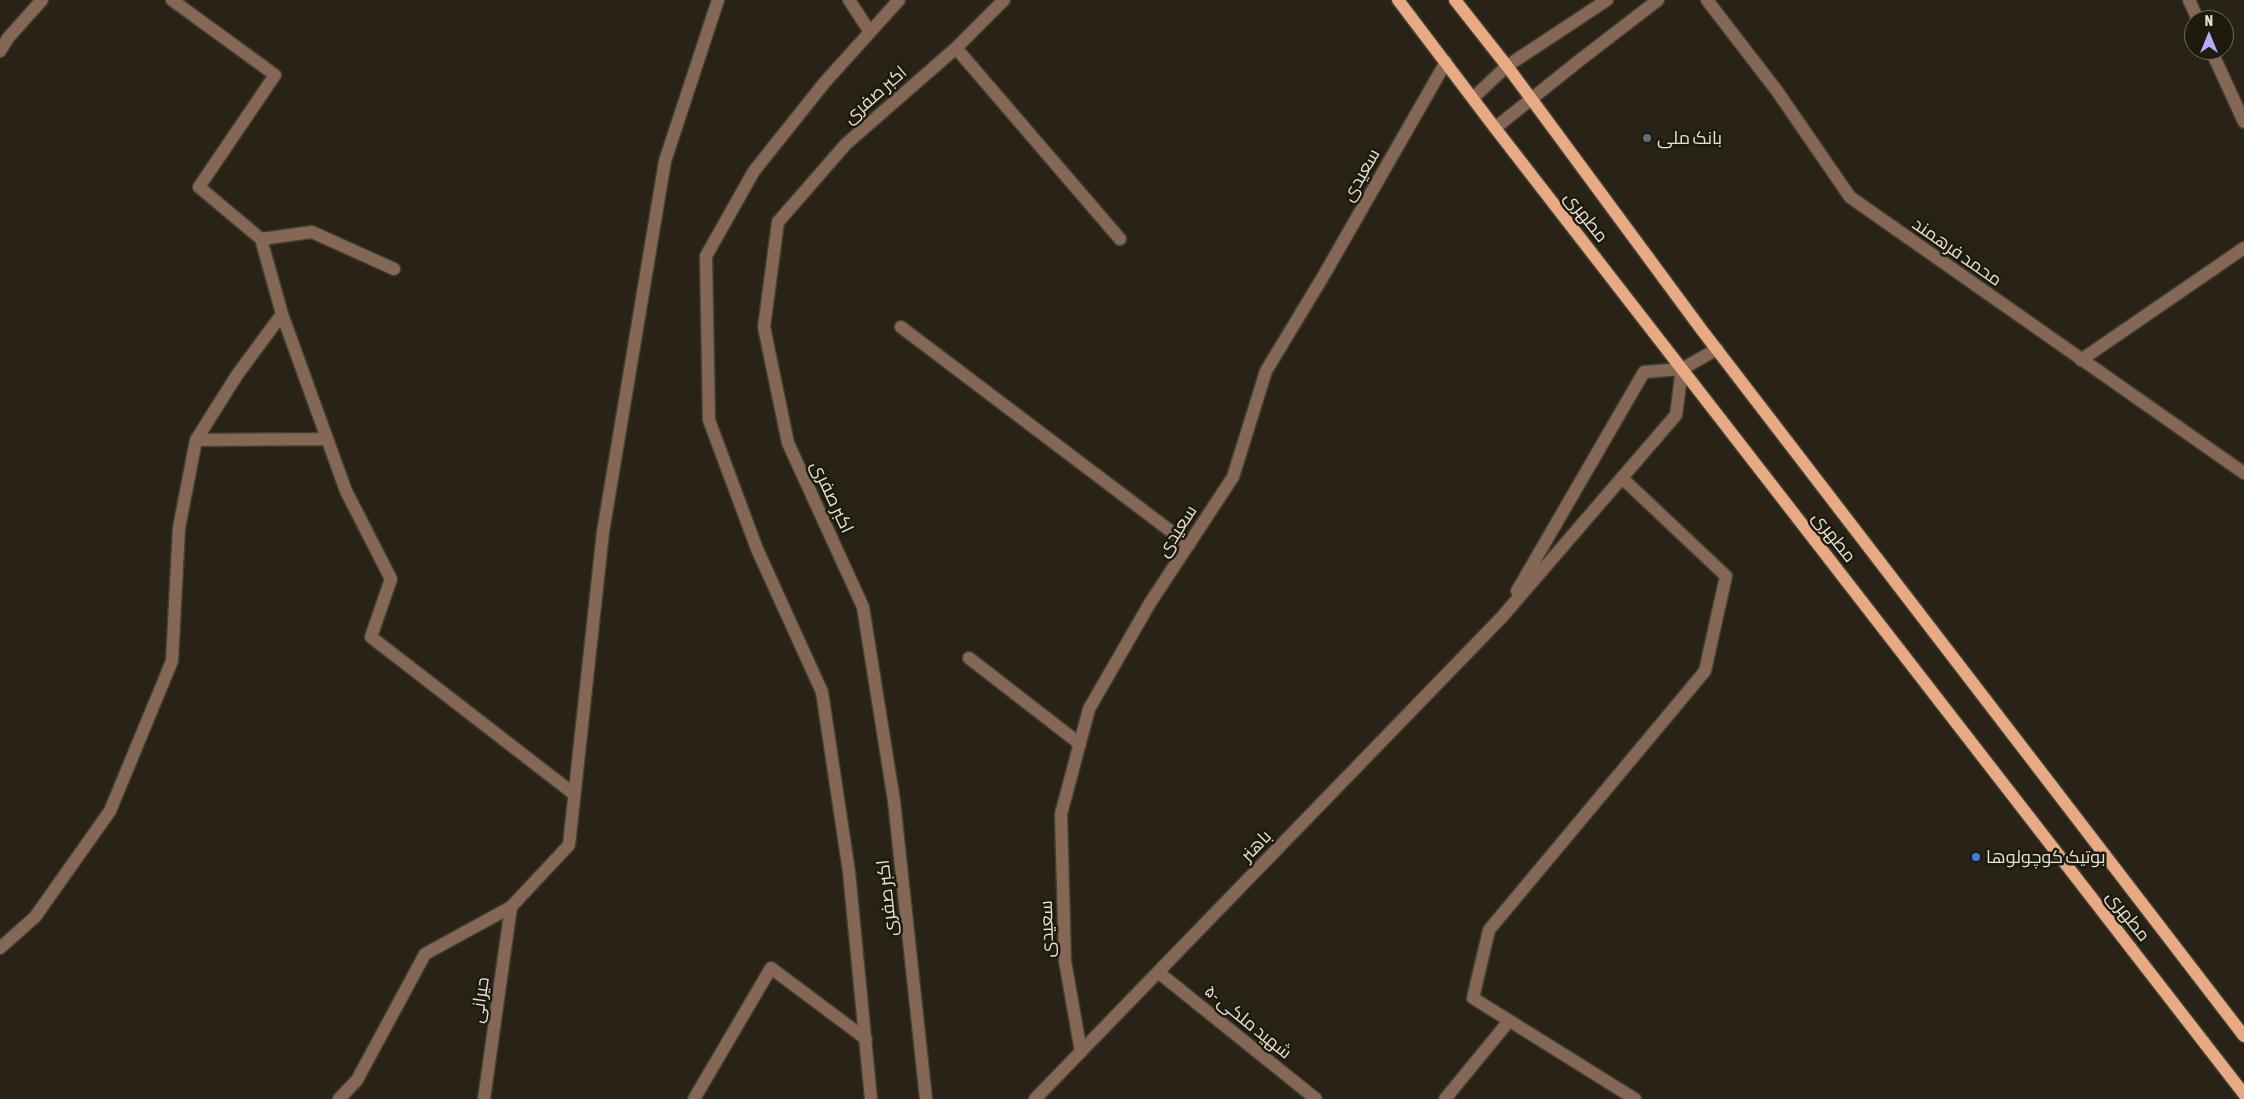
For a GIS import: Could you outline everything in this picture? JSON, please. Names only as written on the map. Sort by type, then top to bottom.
[{"type":"main road","name":"مطهری","points":[[1398,0],[1495,128],[2244,1094]]},
{"type":"main road","name":"مطهری","points":[[1455,0],[1507,66],[1717,348],[2244,1036]]},
{"type":"street","points":[[0,51],[8,38],[42,0]]},
{"type":"street","points":[[172,0],[275,75],[199,186],[261,239],[282,314],[346,490],[391,579],[370,637],[574,794]]},
{"type":"street","points":[[339,1099],[357,1080],[425,954],[511,907],[569,845],[603,532],[665,161],[718,0]]},
{"type":"street","points":[[849,0],[870,32]]},
{"type":"street","name":"اکبر صفری","points":[[871,1099],[849,872],[822,692],[757,549],[709,420],[706,256],[754,171],[825,82],[899,0]]},
{"type":"street","name":"اکبر صفری","points":[[926,1099],[894,801],[863,607],[788,443],[764,327],[778,222],[846,144],[956,48],[1004,0]]},
{"type":"street","points":[[1472,98],[1507,66],[1607,0]]},
{"type":"street","points":[[1495,128],[1658,0]]},
{"type":"street","name":"محمد فرهمند","points":[[1707,0],[1777,91],[1850,197],[2244,473]]},
{"type":"street","points":[[956,48],[1120,239]]},
{"type":"street","points":[[2216,60],[2244,122]]},
{"type":"street","name":"سعیدی","points":[[1081,1052],[1065,961],[1062,814],[1089,709],[1150,603],[1233,477],[1266,371],[1324,275],[1446,62]]},
{"type":"street","points":[[261,239],[312,232],[394,269]]},
{"type":"street","points":[[2081,360],[2244,248]]},
{"type":"street","points":[[0,948],[35,917],[110,811],[172,661],[179,528],[196,440],[237,375],[282,314]]},
{"type":"street","points":[[901,327],[1189,544]]},
{"type":"street","points":[[1502,617],[1644,372],[1682,369],[1717,348]]},
{"type":"street","points":[[1502,617],[1676,415],[1682,369]]},
{"type":"street","points":[[196,440],[327,439]]},
{"type":"street","points":[[1622,478],[1726,576],[1705,671],[1490,930],[1472,998],[1635,1099]]},
{"type":"street","name":"باهنر","points":[[1035,1099],[1502,617]]},
{"type":"street","points":[[969,658],[1080,744]]},
{"type":"street","name":"حیرانی","points":[[484,1099],[511,907]]},
{"type":"street","points":[[694,1099],[771,968],[866,1039]]},
{"type":"street","name":"۵- شهید ملکی","points":[[1158,972],[1316,1099]]},
{"type":"street","points":[[1445,1099],[1509,1021]]},
{"type":"place","name":"بانک ملی","points":[[1647,138]]},
{"type":"place","name":"بوتیک کوچولوها","points":[[1976,857]]}]
